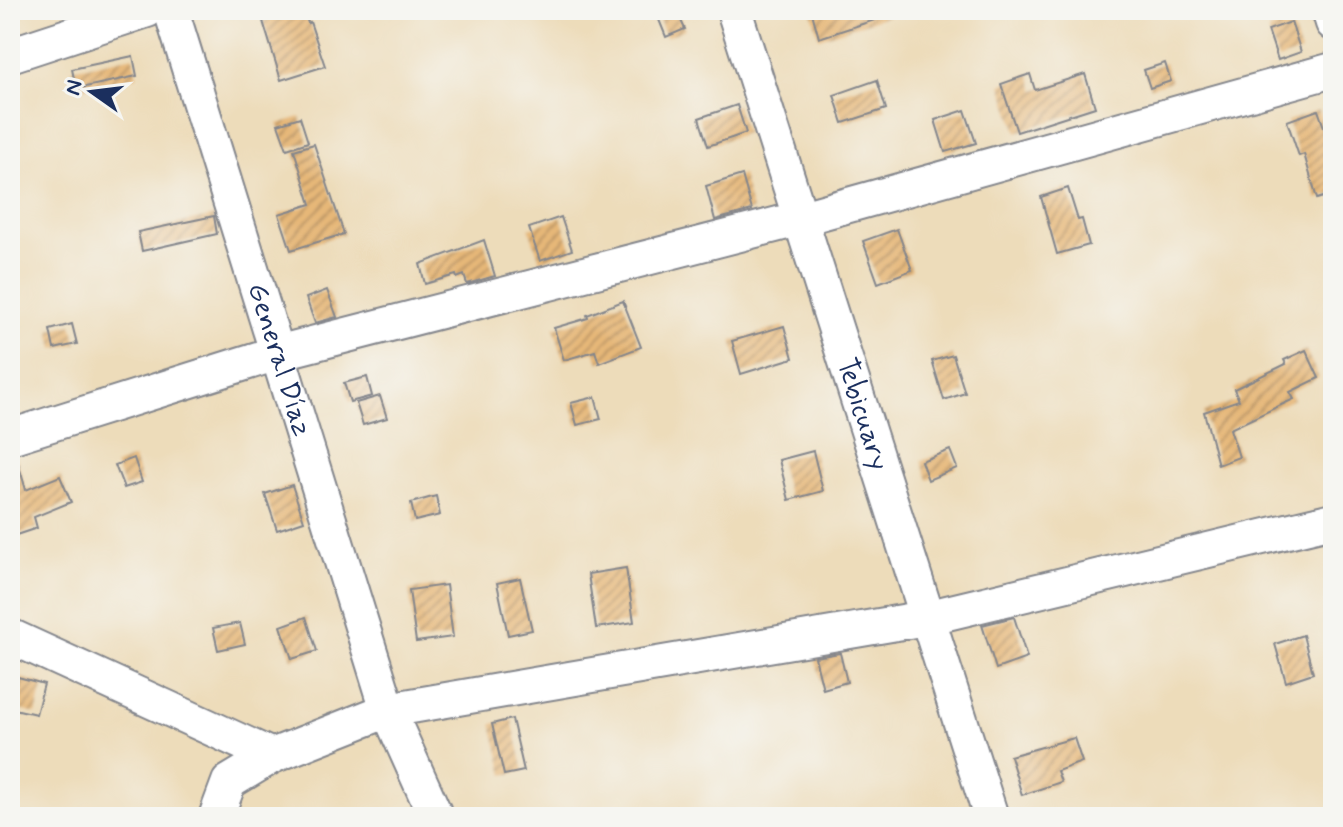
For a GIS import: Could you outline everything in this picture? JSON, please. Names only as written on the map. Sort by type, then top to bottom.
[{"type":"street","points":[[10,55],[147,10]]},
{"type":"street","name":"General Díaz","points":[[171,10],[388,710],[436,817]]},
{"type":"street","name":"Tebicuary","points":[[734,10],[991,817]]},
{"type":"street","points":[[1329,10],[1333,23]]},
{"type":"street","points":[[10,437],[277,353],[802,218],[1333,70]]},
{"type":"street","points":[[216,817],[229,782],[272,756],[388,710],[926,618],[1333,520]]},
{"type":"street","points":[[10,636],[272,756]]},
{"type":"building","points":[[303,10],[310,22],[325,66],[281,80],[263,21]]},
{"type":"building","points":[[655,10],[676,10],[685,29],[666,37]]},
{"type":"building","points":[[822,10],[892,10],[893,14],[819,38],[812,13]]},
{"type":"building","points":[[1291,22],[1301,52],[1278,60],[1268,30]]},
{"type":"building","points":[[133,56],[137,76],[76,89],[72,69]]},
{"type":"building","points":[[1165,63],[1171,81],[1150,88],[1144,70]]},
{"type":"building","points":[[1030,74],[1035,90],[1085,74],[1095,107],[1017,132],[1001,84]]},
{"type":"building","points":[[877,80],[886,109],[843,123],[834,95]]},
{"type":"building","points":[[737,105],[746,133],[708,146],[699,118]]},
{"type":"building","points":[[965,110],[976,143],[945,152],[935,120]]},
{"type":"building","points":[[1318,110],[1333,153],[1333,194],[1317,199],[1304,154],[1299,156],[1287,121]]},
{"type":"building","points":[[300,117],[308,142],[287,149],[278,124]]},
{"type":"building","points":[[314,144],[344,234],[291,250],[279,214],[311,204],[294,150]]},
{"type":"building","points":[[742,175],[752,210],[715,220],[706,186]]},
{"type":"building","points":[[1068,188],[1078,220],[1082,219],[1089,245],[1057,254],[1041,197]]},
{"type":"building","points":[[214,216],[217,234],[142,251],[138,232]]},
{"type":"building","points":[[561,217],[572,250],[540,261],[529,228]]},
{"type":"building","points":[[897,229],[912,270],[878,283],[863,241]]},
{"type":"building","points":[[484,240],[495,276],[467,284],[464,275],[457,278],[456,275],[425,284],[420,264]]},
{"type":"building","points":[[327,290],[337,317],[315,323],[306,298]]},
{"type":"building","points":[[623,301],[641,347],[599,363],[595,351],[564,360],[554,328],[588,318],[587,315]]},
{"type":"building","points":[[72,324],[77,344],[54,349],[50,330]]},
{"type":"building","points":[[784,326],[793,358],[741,374],[732,341]]},
{"type":"building","points":[[1306,350],[1319,378],[1290,392],[1294,399],[1230,429],[1239,457],[1218,465],[1204,412],[1239,400],[1234,389],[1286,364],[1284,360]]},
{"type":"building","points":[[953,355],[965,393],[944,400],[932,361]]},
{"type":"building","points":[[367,377],[372,396],[350,402],[344,383]]},
{"type":"building","points":[[380,396],[387,418],[363,425],[356,403]]},
{"type":"building","points":[[595,397],[601,419],[577,425],[571,403]]},
{"type":"building","points":[[950,450],[957,468],[928,480],[921,461]]},
{"type":"building","points":[[813,451],[823,491],[789,500],[779,460]]},
{"type":"building","points":[[10,456],[16,456],[26,490],[60,476],[71,502],[34,517],[37,528],[10,537]]},
{"type":"building","points":[[134,458],[142,482],[124,488],[115,465]]},
{"type":"building","points":[[292,485],[304,521],[277,530],[265,494]]},
{"type":"building","points":[[436,496],[440,515],[415,521],[411,503]]},
{"type":"building","points":[[626,568],[634,622],[596,628],[588,574]]},
{"type":"building","points":[[520,578],[532,630],[508,635],[497,583]]},
{"type":"building","points":[[446,585],[453,637],[416,642],[409,590]]},
{"type":"building","points":[[306,617],[317,651],[292,659],[281,626]]},
{"type":"building","points":[[1014,617],[1027,658],[996,669],[982,625]]},
{"type":"building","points":[[240,623],[245,644],[218,650],[213,628]]},
{"type":"building","points":[[1303,635],[1313,673],[1286,682],[1275,644]]},
{"type":"building","points":[[840,653],[847,682],[823,689],[815,657]]},
{"type":"building","points":[[18,677],[44,684],[36,714],[10,708]]},
{"type":"building","points":[[512,719],[524,771],[504,775],[492,724]]},
{"type":"building","points":[[1074,738],[1082,762],[1057,771],[1061,782],[1022,795],[1010,756]]}]
